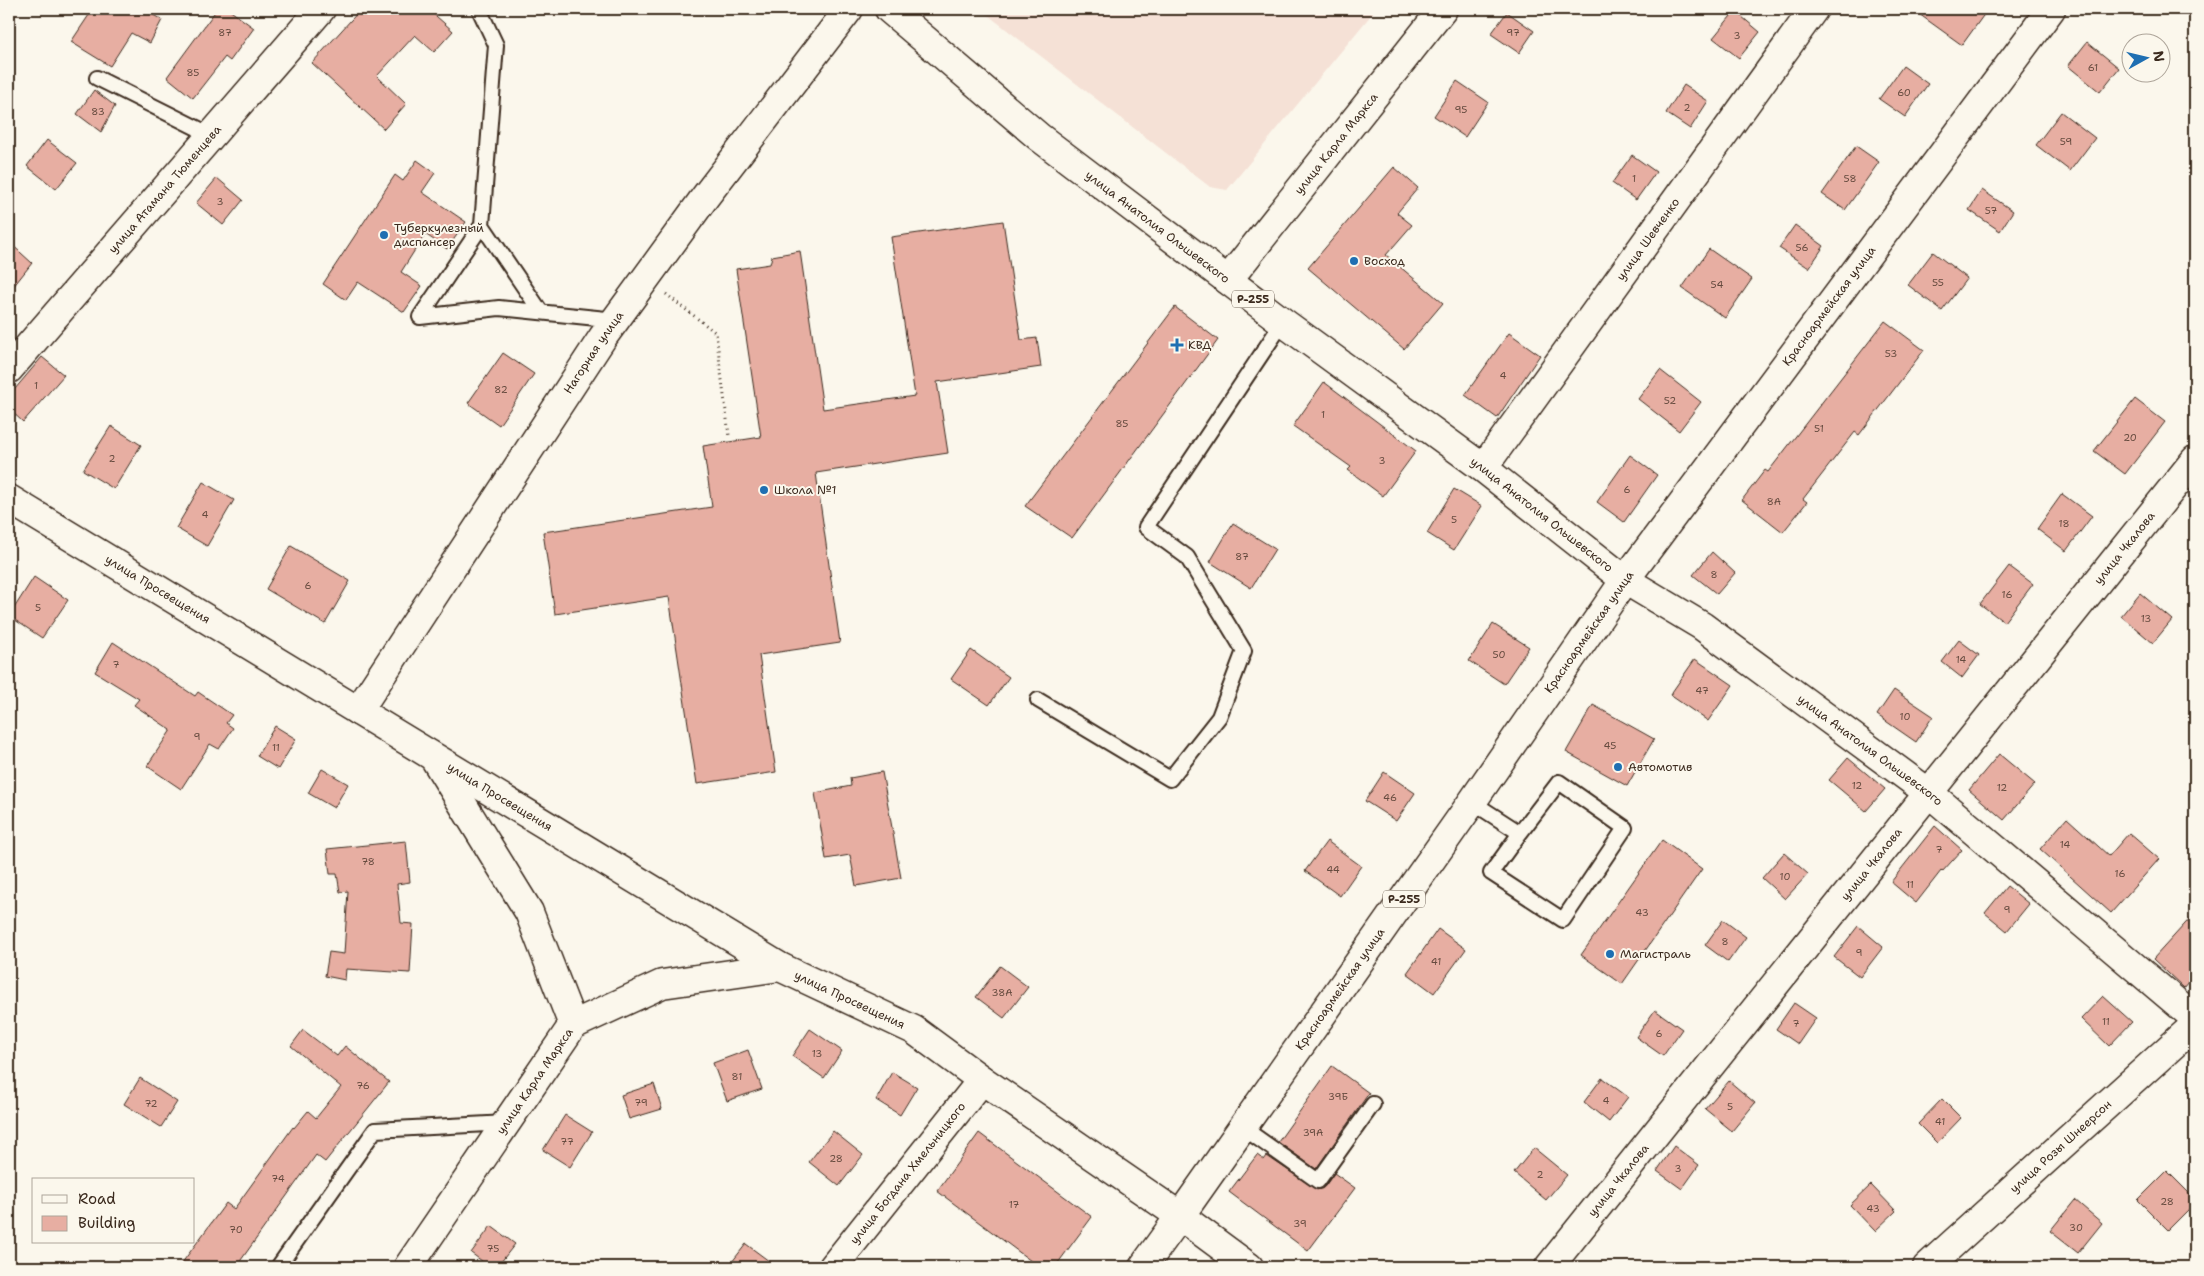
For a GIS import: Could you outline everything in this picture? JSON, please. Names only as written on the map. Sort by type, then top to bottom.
[{"type":"main road","name":"улица Атамана Тюменцева","points":[[9,369],[321,9]]},
{"type":"main road","name":"Нагорная улица","points":[[358,711],[616,320],[705,197],[849,9]]},
{"type":"main road","name":"улица Анатолия Ольшевского","points":[[889,9],[1039,137],[1283,322],[1483,468],[1625,580],[1702,626],[1929,793],[2195,1018]]},
{"type":"main road","name":"улица Карла Маркса","points":[[1228,280],[1443,9]]},
{"type":"main road","name":"улица Шевченко","points":[[1483,468],[1814,9]]},
{"type":"main road","name":"Красноармейская улица","points":[[1142,1267],[1472,802],[1625,580],[2052,9]]},
{"type":"main road","name":"улица Чкалова","points":[[1549,1267],[2195,460]]},
{"type":"main road","name":"улица Просвещения","points":[[9,499],[780,968],[914,1030],[982,1080],[1180,1216],[1249,1267]]},
{"type":"main road","name":"улица Просвещения","points":[[433,757],[529,912],[573,1025]]},
{"type":"main road","name":"улица Карла Маркса","points":[[408,1267],[573,1025],[662,984],[780,968]]},
{"type":"main road","name":"улица Розы Шнеерсон","points":[[1927,1267],[2195,1025]]},
{"type":"main road","name":"улица Богдана Хмельницкого","points":[[833,1267],[982,1080]]},
{"type":"lane","points":[[479,9],[496,45],[482,225],[420,317],[499,308],[616,320]]},
{"type":"lane","points":[[97,78],[211,135]]},
{"type":"lane","points":[[482,225],[542,312]]},
{"type":"lane","points":[[1038,700],[1170,779],[1219,718],[1244,651],[1187,557],[1146,527],[1283,322]]},
{"type":"lane","points":[[1559,782],[1625,828],[1563,920],[1492,873],[1520,833],[1559,782]]},
{"type":"lane","points":[[1472,802],[1520,833]]},
{"type":"lane","points":[[1242,1127],[1318,1180],[1373,1104]]},
{"type":"lane","points":[[278,1267],[375,1130],[506,1123]]},
{"type":"path","points":[[646,279],[716,333],[729,435]]},
{"type":"shaded area","points":[[980,9],[1376,9],[1227,190],[1210,187]]},
{"type":"building","points":[[93,9],[143,9],[162,20],[150,43],[131,33],[110,66],[71,42]]},
{"type":"building","points":[[217,9],[228,9],[254,28],[230,61],[225,57],[193,98],[167,77]]},
{"type":"building","points":[[361,9],[428,9],[453,31],[434,52],[415,35],[377,76],[406,104],[384,129],[312,63]]},
{"type":"building","points":[[1912,9],[1988,9],[1962,45]]},
{"type":"building","points":[[1735,11],[1760,32],[1739,58],[1713,38]]},
{"type":"building","points":[[1507,12],[1534,31],[1519,53],[1491,34]]},
{"type":"building","points":[[2087,42],[2119,68],[2100,92],[2068,66]]},
{"type":"building","points":[[1903,66],[1928,84],[1905,117],[1879,99]]},
{"type":"building","points":[[1457,81],[1488,102],[1465,137],[1434,116]]},
{"type":"building","points":[[1684,85],[1708,101],[1690,129],[1666,113]]},
{"type":"building","points":[[94,90],[115,106],[101,132],[77,114]]},
{"type":"building","points":[[2061,112],[2095,138],[2070,171],[2036,145]]},
{"type":"building","points":[[47,140],[77,163],[56,189],[27,166]]},
{"type":"building","points":[[1856,146],[1879,162],[1845,210],[1822,194]]},
{"type":"building","points":[[1632,155],[1656,172],[1636,200],[1612,183]]},
{"type":"building","name":"Туберкулезный диспансер","points":[[417,160],[435,173],[422,192],[466,222],[447,249],[425,234],[401,272],[422,286],[404,312],[358,282],[346,300],[323,284],[395,175],[403,181]]},
{"type":"building","name":"Восход","points":[[1394,167],[1418,188],[1397,213],[1412,225],[1386,255],[1443,303],[1404,349],[1308,268]]},
{"type":"building","points":[[217,178],[243,200],[223,225],[196,203]]},
{"type":"building","points":[[1982,190],[2013,211],[2000,231],[1969,210]]},
{"type":"building","name":"Школа №1","points":[[1003,221],[1021,340],[1037,338],[1041,367],[937,382],[948,453],[816,473],[840,643],[759,655],[776,772],[697,784],[669,597],[555,614],[543,532],[712,507],[703,446],[761,437],[736,269],[770,264],[772,256],[800,251],[823,409],[915,396],[891,237]]},
{"type":"building","points":[[1795,225],[1824,246],[1809,268],[1779,248]]},
{"type":"building","points":[[9,242],[32,263],[9,292]]},
{"type":"building","points":[[1709,249],[1752,279],[1725,318],[1682,288]]},
{"type":"building","points":[[1933,252],[1967,278],[1942,311],[1908,285]]},
{"type":"building","points":[[1175,307],[1218,340],[1072,538],[1025,506]]},
{"type":"building","points":[[1885,321],[1924,350],[1859,435],[1855,432],[1803,499],[1807,502],[1783,532],[1742,500],[1765,470],[1768,472]]},
{"type":"building","points":[[1509,333],[1540,355],[1497,418],[1465,395]]},
{"type":"building","points":[[503,353],[534,374],[499,425],[468,403]]},
{"type":"building","points":[[42,357],[64,375],[23,422],[9,409],[9,396]]},
{"type":"building","points":[[1660,370],[1701,402],[1679,431],[1638,399]]},
{"type":"building","points":[[1324,382],[1416,451],[1383,496],[1348,470],[1351,467],[1293,426]]},
{"type":"building","points":[[2135,399],[2165,422],[2125,474],[2094,451]]},
{"type":"building","points":[[111,426],[141,445],[114,489],[83,470]]},
{"type":"building","points":[[1630,455],[1657,475],[1624,522],[1597,502]]},
{"type":"building","points":[[203,482],[234,500],[207,546],[176,528]]},
{"type":"building","points":[[1454,489],[1482,506],[1454,550],[1427,533]]},
{"type":"building","points":[[2062,494],[2092,516],[2066,551],[2037,529]]},
{"type":"building","points":[[1233,523],[1275,549],[1251,588],[1210,562]]},
{"type":"building","points":[[291,546],[350,581],[325,624],[266,589]]},
{"type":"building","points":[[1712,552],[1735,573],[1717,594],[1693,575]]},
{"type":"building","points":[[2009,566],[2033,584],[2004,622],[1980,604]]},
{"type":"building","points":[[34,577],[68,600],[42,638],[9,616]]},
{"type":"building","points":[[2140,593],[2172,620],[2153,643],[2121,616]]},
{"type":"building","points":[[1493,624],[1529,647],[1504,684],[1469,661]]},
{"type":"building","points":[[1959,640],[1979,655],[1962,678],[1942,662]]},
{"type":"building","points":[[113,642],[195,696],[198,692],[232,715],[226,723],[233,728],[219,749],[210,744],[181,789],[147,766],[171,730],[134,705],[139,699],[95,672]]},
{"type":"building","points":[[971,650],[1009,677],[989,705],[951,679]]},
{"type":"building","points":[[1695,659],[1733,685],[1708,721],[1670,695]]},
{"type":"building","points":[[1894,690],[1933,716],[1916,742],[1877,715]]},
{"type":"building","points":[[1593,705],[1654,739],[1627,786],[1566,752]]},
{"type":"building","points":[[275,726],[296,739],[278,769],[257,756]]},
{"type":"building","points":[[1999,754],[2035,784],[2004,820],[1969,790]]},
{"type":"building","points":[[1848,758],[1885,789],[1866,811],[1829,780]]},
{"type":"building","points":[[322,769],[348,784],[334,808],[308,793]]},
{"type":"building","points":[[882,772],[901,878],[856,886],[850,855],[826,859],[815,793],[851,786],[850,778]]},
{"type":"building","points":[[1384,772],[1415,793],[1396,821],[1365,801]]},
{"type":"building","points":[[2067,818],[2109,856],[2129,833],[2159,859],[2111,913],[2040,849]]},
{"type":"building","points":[[1935,826],[1962,850],[1941,871],[1916,903],[1891,882]]},
{"type":"building","name":"Магистраль","points":[[1662,840],[1702,869],[1622,984],[1581,955]]},
{"type":"building","points":[[406,841],[410,882],[397,884],[401,923],[413,924],[410,973],[346,969],[345,980],[325,976],[329,952],[344,954],[348,891],[340,892],[337,874],[330,874],[327,849]]},
{"type":"building","points":[[1327,841],[1361,866],[1340,896],[1305,871]]},
{"type":"building","points":[[1784,853],[1808,874],[1785,899],[1762,878]]},
{"type":"building","points":[[2007,886],[2029,904],[2007,931],[1985,913]]},
{"type":"building","points":[[2195,913],[2195,975],[2184,988],[2153,959]]},
{"type":"building","points":[[1723,920],[1746,937],[1728,962],[1705,945]]},
{"type":"building","points":[[1858,926],[1883,947],[1860,977],[1834,957]]},
{"type":"building","points":[[1438,929],[1466,949],[1434,993],[1407,973]]},
{"type":"building","points":[[1000,966],[1028,987],[1004,1018],[976,997]]},
{"type":"building","points":[[2103,996],[2132,1022],[2109,1046],[2081,1019]]},
{"type":"building","points":[[1794,1003],[1816,1018],[1798,1044],[1776,1029]]},
{"type":"building","points":[[1655,1010],[1682,1029],[1663,1056],[1636,1037]]},
{"type":"building","points":[[810,1029],[842,1051],[824,1078],[792,1056]]},
{"type":"building","points":[[303,1030],[337,1056],[345,1046],[389,1082],[325,1162],[316,1155],[236,1267],[179,1267],[226,1203],[234,1209],[293,1127],[308,1111],[316,1118],[341,1087],[291,1046]]},
{"type":"building","points":[[748,1050],[762,1089],[727,1101],[713,1063]]},
{"type":"building","points":[[1332,1066],[1369,1093],[1316,1169],[1278,1142]]},
{"type":"building","points":[[892,1072],[917,1087],[900,1115],[876,1100]]},
{"type":"building","points":[[140,1078],[177,1102],[161,1127],[124,1104]]},
{"type":"building","points":[[1602,1078],[1628,1097],[1609,1122],[1584,1102]]},
{"type":"building","points":[[1729,1081],[1755,1103],[1732,1131],[1705,1109]]},
{"type":"building","points":[[654,1084],[662,1109],[629,1119],[621,1095]]},
{"type":"building","points":[[1942,1099],[1961,1118],[1937,1143],[1918,1124]]},
{"type":"building","points":[[565,1115],[592,1132],[570,1167],[543,1150]]},
{"type":"building","points":[[833,1131],[863,1155],[839,1186],[809,1162]]},
{"type":"building","points":[[979,1133],[1092,1217],[1055,1267],[1039,1267],[937,1191]]},
{"type":"building","points":[[1674,1146],[1699,1165],[1682,1189],[1657,1171]]},
{"type":"building","points":[[1534,1148],[1567,1175],[1546,1200],[1514,1173]]},
{"type":"building","points":[[1257,1155],[1264,1160],[1267,1156],[1317,1190],[1325,1186],[1334,1173],[1355,1188],[1308,1251],[1229,1192]]},
{"type":"building","points":[[2167,1171],[2195,1199],[2195,1203],[2168,1230],[2138,1200]]},
{"type":"building","points":[[1871,1185],[1896,1211],[1875,1231],[1850,1205]]},
{"type":"building","points":[[2075,1200],[2102,1223],[2078,1253],[2050,1231]]},
{"type":"building","points":[[491,1226],[515,1244],[497,1267],[490,1267],[471,1253]]},
{"type":"building","points":[[746,1244],[777,1267],[728,1267]]},
{"type":"place","name":"Туберкулезный диспансер","points":[[384,235]]},
{"type":"place","name":"Восход","points":[[1354,261]]},
{"type":"place","name":"КВД","points":[[1177,345]]},
{"type":"place","name":"Школа №1","points":[[764,490]]},
{"type":"place","name":"Автомотив","points":[[1618,767]]},
{"type":"place","name":"Магистраль","points":[[1610,954]]}]
